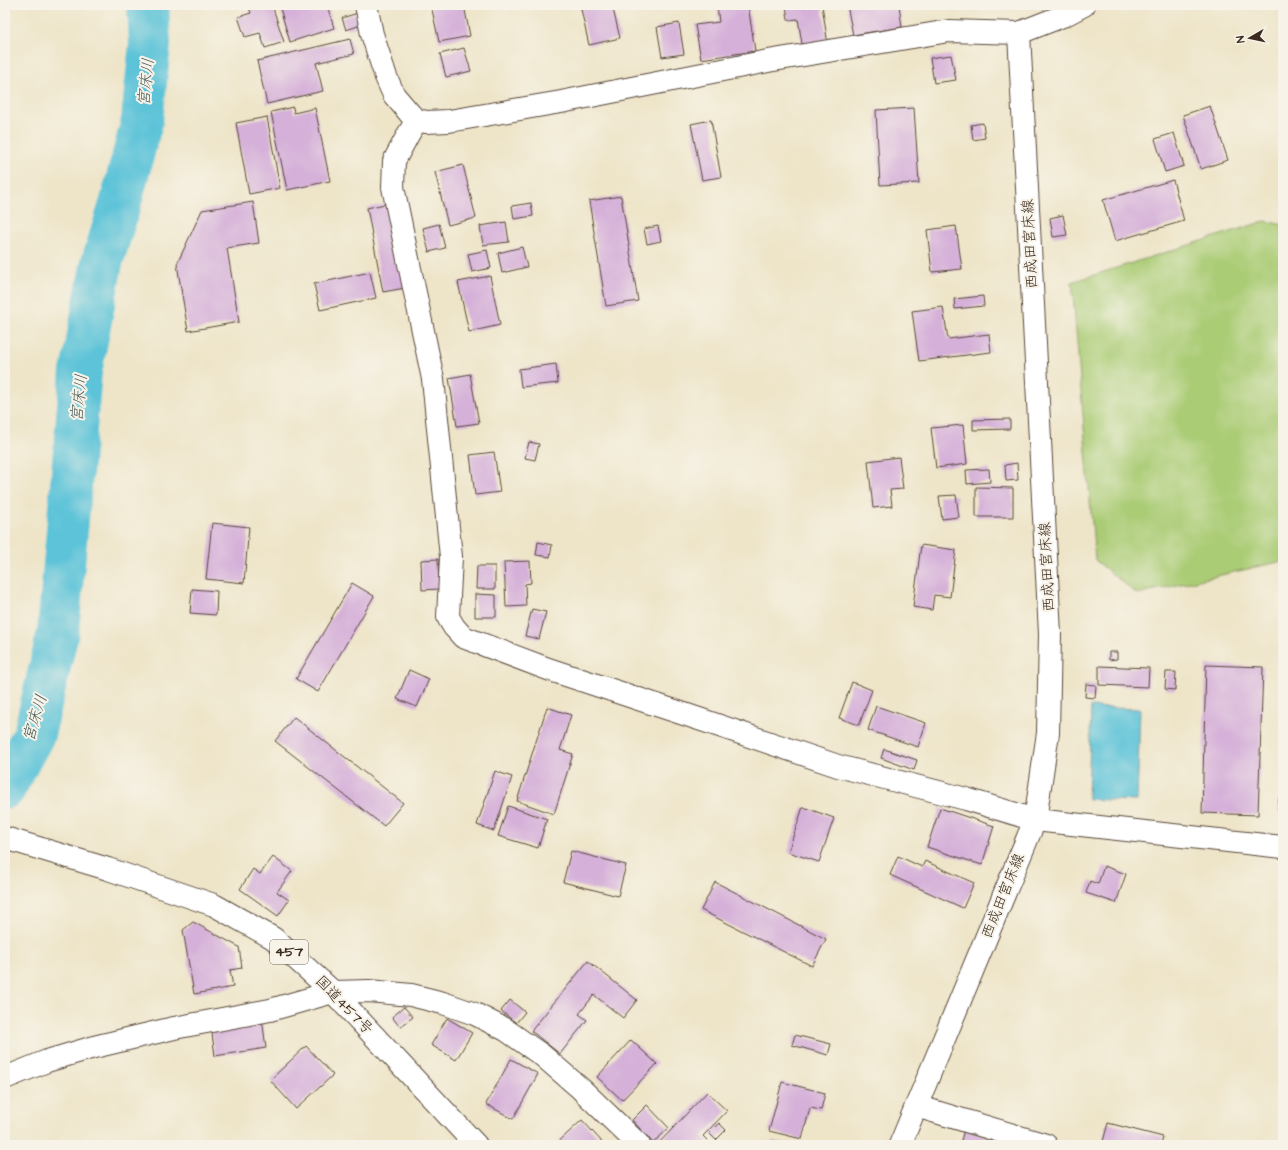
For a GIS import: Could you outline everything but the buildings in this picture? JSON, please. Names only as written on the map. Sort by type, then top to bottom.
[{"type":"main road","points":[[366,5],[372,34],[386,77],[394,95],[404,108],[417,120],[436,122],[457,120],[561,102],[768,61],[949,31],[1019,33],[1065,15],[1084,5]]},
{"type":"main road","name":"西成田宮床線","points":[[900,1145],[1035,820],[1048,733],[1050,634],[1019,33]]},
{"type":"main road","points":[[417,120],[394,161],[393,187],[432,379],[451,557],[448,617],[463,637],[548,669],[838,766],[966,799],[1035,820],[1283,847]]},
{"type":"main road","name":"国道457号","points":[[5,838],[108,869],[214,905],[273,938],[333,992],[476,1145]]},
{"type":"main road","points":[[5,1078],[47,1061],[94,1047],[174,1028],[270,1010],[333,992],[369,991],[411,995],[443,1003],[474,1014],[506,1030],[542,1056],[581,1089],[639,1145]]},
{"type":"main road","points":[[916,1106],[1046,1145]]},
{"type":"green space","points":[[1265,221],[1283,225],[1283,561],[1137,594],[1095,560],[1072,282]]},
{"type":"water","points":[[1091,707],[1140,709],[1137,801],[1088,799]]},
{"type":"waterway","name":"宮床川","points":[[5,788],[34,734],[58,632],[81,372],[102,262],[120,205],[142,121],[150,44],[148,5]]}]
